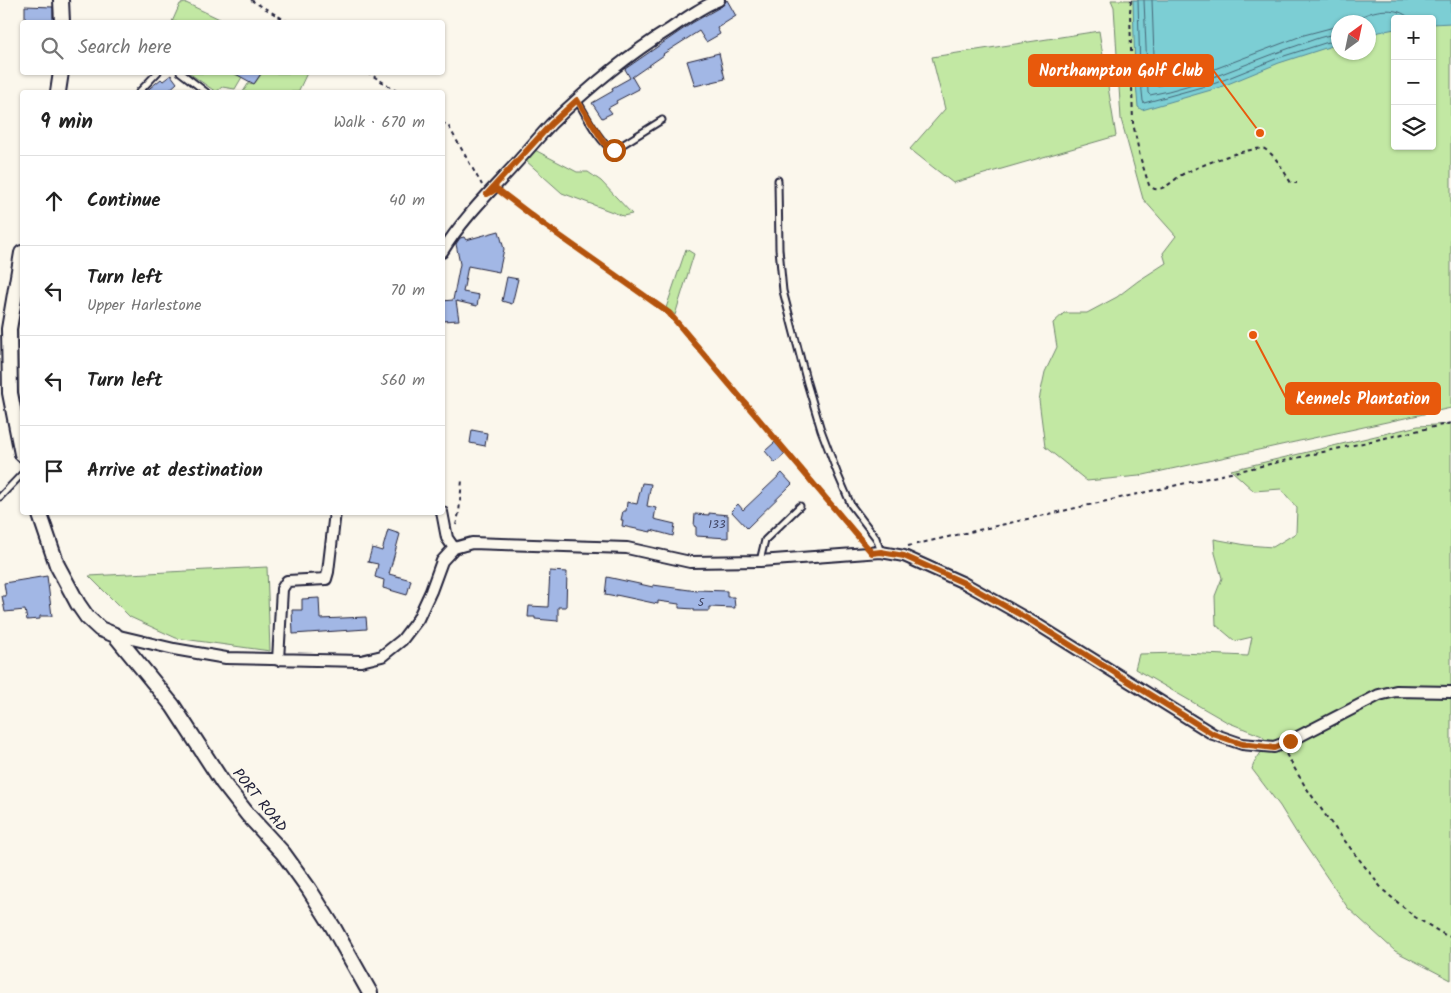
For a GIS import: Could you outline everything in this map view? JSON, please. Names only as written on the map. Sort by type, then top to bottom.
[{"type":"street","points":[[61,0],[62,20]]},
{"type":"street","points":[[445,247],[453,234],[487,194],[535,141],[577,100],[617,64],[645,44],[719,0]]},
{"type":"street","points":[[58,90],[61,75]]},
{"type":"street","points":[[20,265],[9,329],[10,393],[20,444]]},
{"type":"street","points":[[40,515],[57,565],[78,604],[87,617],[100,629],[115,635],[174,649],[226,658],[361,661],[382,656],[402,640],[418,619],[431,592],[442,561],[452,544]]},
{"type":"street","points":[[278,660],[282,589],[287,581],[326,579],[335,515]]},
{"type":"street","points":[[442,515],[452,544]]},
{"type":"street","points":[[452,544],[627,548],[690,562],[760,561],[876,552],[904,556],[964,583],[1035,623],[1213,734],[1242,744],[1274,748],[1379,695],[1396,691],[1451,692]]},
{"type":"street","name":"PORT ROAD","points":[[115,635],[173,706],[223,783],[248,815],[283,854],[309,889],[370,993]]},
{"type":"lane","points":[[141,90],[155,75]]},
{"type":"lane","points":[[184,75],[203,90]]},
{"type":"lane","points":[[577,100],[608,148],[614,150],[662,120]]},
{"type":"lane","points":[[778,180],[779,248],[783,291],[821,430],[851,504],[876,538],[876,552]]},
{"type":"lane","points":[[0,498],[20,476]]},
{"type":"lane","points":[[760,561],[765,540],[800,506]]},
{"type":"path","points":[[251,0],[285,20]]},
{"type":"path","points":[[1131,0],[1133,123],[1138,149],[1149,185],[1152,188],[1158,189],[1168,185],[1183,174],[1202,166],[1242,152],[1263,148],[1276,158],[1291,183],[1297,183]]},
{"type":"path","points":[[372,75],[395,90]]},
{"type":"path","points":[[445,124],[456,138],[487,194]]},
{"type":"path","points":[[504,195],[669,313],[876,552]]},
{"type":"path","points":[[908,546],[1451,423]]},
{"type":"path","points":[[452,544],[459,513],[462,480]]},
{"type":"path","points":[[1280,745],[1326,816],[1383,890],[1415,917],[1451,937]]},
{"type":"green space","points":[[1111,0],[1451,0],[1451,408],[1139,476],[1087,481],[1045,447],[1039,400],[1045,372],[1057,347],[1053,323],[1064,313],[1087,313],[1117,297],[1166,263],[1163,253],[1176,236],[1143,199],[1121,119],[1114,7]]},
{"type":"green space","points":[[186,3],[222,20],[173,20],[180,4]]},
{"type":"green space","points":[[1099,31],[1116,136],[953,183],[910,149],[945,109],[932,57]]},
{"type":"green space","points":[[192,75],[237,75],[242,77],[235,89],[222,87],[218,90],[213,90]]},
{"type":"green space","points":[[261,75],[306,75],[299,90],[244,90],[248,84],[255,83]]},
{"type":"green space","points":[[533,149],[577,172],[588,172],[601,181],[632,214],[623,216],[562,193],[525,160]]},
{"type":"green space","points":[[686,249],[694,254],[675,315],[666,308]]},
{"type":"green space","points":[[1451,424],[1451,980],[1395,951],[1348,908],[1280,806],[1252,769],[1267,742],[1262,736],[1227,722],[1135,669],[1139,654],[1181,653],[1248,656],[1252,637],[1235,641],[1216,625],[1215,596],[1222,578],[1215,553],[1214,539],[1246,545],[1273,547],[1296,533],[1297,508],[1281,489],[1254,491],[1231,470],[1418,426]]},
{"type":"green space","points":[[267,567],[270,651],[176,638],[130,617],[89,576]]},
{"type":"water","points":[[1133,0],[1451,0],[1451,23],[1436,24],[1436,15],[1391,15],[1391,30],[1376,33],[1376,15],[1331,15],[1331,46],[1279,63],[1218,88],[1142,110],[1138,107]]},
{"type":"building","points":[[727,0],[736,16],[717,28],[720,34],[706,42],[699,31],[663,54],[632,77],[639,89],[616,101],[617,103],[608,108],[612,113],[602,118],[592,103],[613,91],[612,88],[630,78],[625,69],[692,23],[722,6]]},
{"type":"building","points":[[25,6],[53,7],[53,20],[25,20]]},
{"type":"building","points":[[719,53],[725,79],[695,86],[687,61]]},
{"type":"building","points":[[171,75],[177,83],[169,90],[147,90],[161,79],[163,81]]},
{"type":"building","points":[[238,75],[260,75],[254,84]]},
{"type":"building","points":[[499,231],[504,249],[499,272],[468,266],[463,292],[479,295],[477,306],[456,301],[459,320],[445,321],[445,301],[453,300],[460,264],[456,244],[460,238],[464,237],[466,240]]},
{"type":"building","points":[[507,277],[518,279],[512,304],[502,301]]},
{"type":"building","points":[[472,430],[487,433],[485,446],[470,443]]},
{"type":"building","points":[[775,442],[785,454],[775,463],[765,451]]},
{"type":"building","points":[[782,473],[792,484],[747,528],[731,511],[738,504],[743,510]]},
{"type":"building","points":[[642,483],[651,484],[647,506],[656,508],[654,519],[675,524],[673,536],[651,530],[651,532],[622,526],[623,520],[621,520],[623,511],[626,511],[627,502],[637,504]]},
{"type":"building","points":[[709,513],[728,515],[728,538],[696,536],[696,527],[694,526],[695,514],[709,515]]},
{"type":"building","points":[[388,530],[400,534],[389,574],[411,580],[407,595],[383,588],[384,580],[375,577],[378,564],[368,562],[372,548],[382,551]]},
{"type":"building","points":[[550,571],[567,572],[566,607],[558,607],[558,621],[528,617],[529,606],[548,607]]},
{"type":"building","points":[[47,576],[52,616],[40,616],[40,619],[27,620],[25,610],[5,612],[2,596],[6,596],[4,583]]},
{"type":"building","points":[[607,577],[653,587],[653,585],[697,591],[727,591],[727,597],[734,597],[735,608],[709,607],[709,611],[694,611],[694,609],[679,608],[679,604],[658,601],[658,604],[616,595],[616,597],[605,595]]},
{"type":"building","points":[[319,598],[320,619],[366,617],[367,629],[293,634],[292,610],[302,610],[302,599]]},
{"type":"place","name":"Northampton Golf Club","points":[[1260,133]]},
{"type":"place","name":"Kennels Plantation","points":[[1253,335]]},
{"type":"route","points":[[614,150],[608,148],[577,100],[551,124],[487,194],[497,189],[669,313],[872,553],[881,552],[904,556],[964,583],[1035,623],[1213,734],[1242,744],[1274,748],[1290,741]]}]
